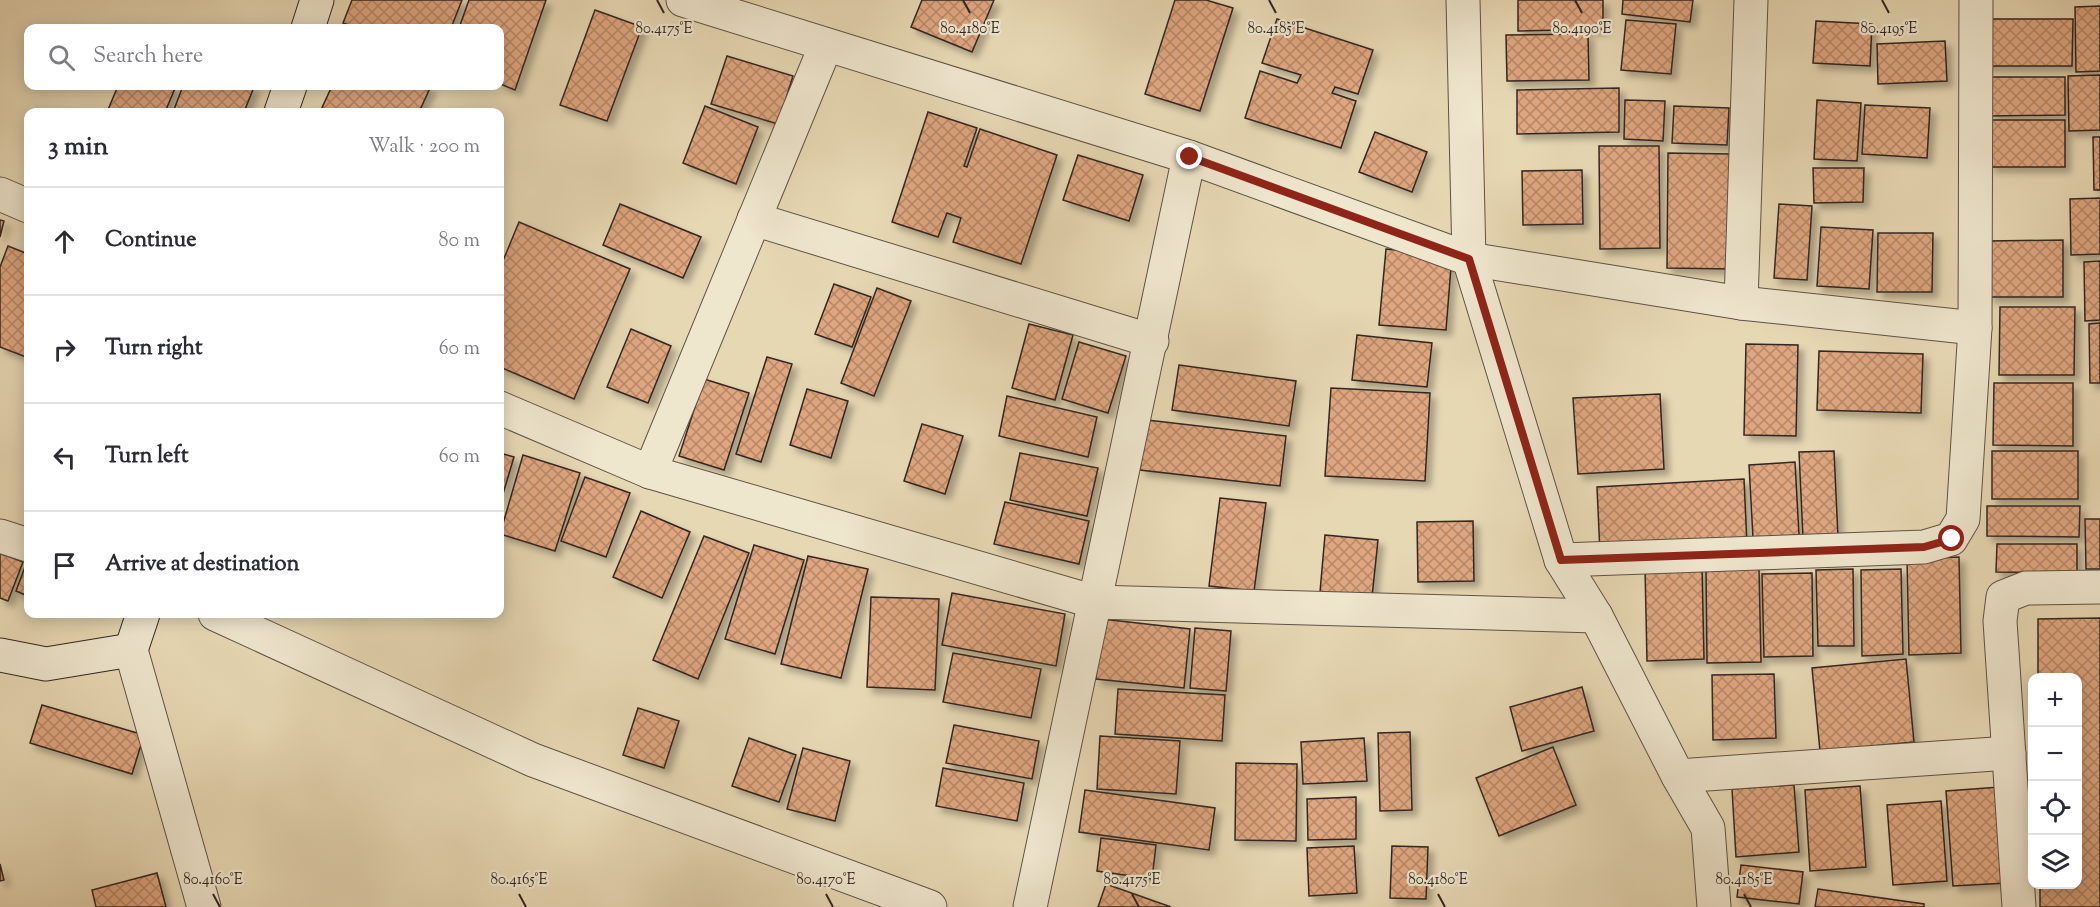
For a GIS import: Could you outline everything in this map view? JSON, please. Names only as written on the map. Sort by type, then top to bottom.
[{"type":"street","points":[[309,24],[317,0]]},
{"type":"street","points":[[683,0],[1190,157],[1469,259],[1741,303],[1975,328]]},
{"type":"street","points":[[1463,0],[1469,259],[1561,560],[1596,616],[1678,776],[1708,828],[1714,907]]},
{"type":"street","points":[[1741,303],[1751,0]]},
{"type":"street","points":[[1561,560],[1924,547],[1952,539],[1963,519],[1975,328],[1976,0]]},
{"type":"street","points":[[650,472],[826,45]]},
{"type":"street","points":[[282,108],[289,90]]},
{"type":"street","points":[[1030,907],[1190,157]]},
{"type":"street","points":[[0,194],[24,204]]},
{"type":"street","points":[[754,219],[1152,341]]},
{"type":"street","points":[[504,410],[650,472],[1095,602],[1596,616]]},
{"type":"street","points":[[0,536],[24,544]]},
{"type":"street","points":[[2019,907],[2000,621],[2003,597],[2026,588],[2100,587]]},
{"type":"street","points":[[142,618],[131,650],[204,907]]},
{"type":"street","points":[[224,618],[533,760],[930,907]]},
{"type":"street","points":[[0,655],[46,664],[131,650]]},
{"type":"street","points":[[1678,776],[2009,753]]},
{"type":"building","points":[[352,0],[462,0],[453,24],[343,23]]},
{"type":"building","points":[[469,0],[546,0],[515,90],[504,86],[504,24],[460,24]]},
{"type":"building","points":[[922,0],[994,0],[972,52],[911,27]]},
{"type":"building","points":[[1175,0],[1206,0],[1233,8],[1200,111],[1145,94]]},
{"type":"building","points":[[1518,0],[1603,0],[1603,29],[1518,31]]},
{"type":"building","points":[[1623,0],[1693,0],[1690,22],[1622,14]]},
{"type":"building","points":[[2100,6],[2100,71],[2076,72],[2075,7]]},
{"type":"building","points":[[595,10],[642,27],[607,121],[560,105]]},
{"type":"building","points":[[1277,19],[1373,50],[1358,94],[1335,87],[1332,93],[1356,101],[1341,148],[1245,118],[1260,71],[1297,83],[1301,75],[1262,63]]},
{"type":"building","points":[[1981,19],[2073,19],[2072,66],[1981,66]]},
{"type":"building","points":[[1626,20],[1676,24],[1671,74],[1621,70]]},
{"type":"building","points":[[1816,21],[1872,24],[1870,66],[1813,63]]},
{"type":"building","points":[[1588,34],[1589,80],[1507,81],[1506,35]]},
{"type":"building","points":[[1945,41],[1947,81],[1878,84],[1877,44]]},
{"type":"building","points":[[727,56],[793,76],[778,124],[711,104]]},
{"type":"building","points":[[2100,75],[2100,130],[2069,131],[2068,76]]},
{"type":"building","points":[[1990,77],[2065,77],[2065,115],[1990,116]]},
{"type":"building","points":[[1619,88],[1619,132],[1517,134],[1517,90]]},
{"type":"building","points":[[116,90],[174,90],[167,108],[109,108]]},
{"type":"building","points":[[181,90],[253,90],[246,108],[175,108]]},
{"type":"building","points":[[330,90],[429,90],[421,108],[322,108]]},
{"type":"building","points":[[1625,100],[1665,101],[1663,141],[1624,139]]},
{"type":"building","points":[[1817,100],[1861,103],[1857,161],[1814,159]]},
{"type":"building","points":[[1865,105],[1930,108],[1927,158],[1862,154]]},
{"type":"building","points":[[705,106],[758,127],[736,184],[683,163]]},
{"type":"building","points":[[1674,106],[1729,108],[1727,145],[1672,143]]},
{"type":"building","points":[[928,112],[977,128],[964,166],[967,167],[980,129],[1057,155],[1021,264],[953,242],[961,218],[947,213],[938,237],[892,222]]},
{"type":"building","points":[[1989,120],[2065,120],[2065,167],[1989,167]]},
{"type":"building","points":[[1375,132],[1427,152],[1412,192],[1359,172]]},
{"type":"building","points":[[2093,137],[2100,137],[2100,190],[2094,190]]},
{"type":"building","points":[[1599,146],[1659,146],[1660,248],[1600,249]]},
{"type":"building","points":[[1668,153],[1732,154],[1731,269],[1667,268]]},
{"type":"building","points":[[1078,155],[1143,175],[1129,221],[1063,200]]},
{"type":"building","points":[[1813,168],[1864,168],[1863,202],[1814,203]]},
{"type":"building","points":[[1582,170],[1583,224],[1523,225],[1522,171]]},
{"type":"building","points":[[2100,198],[2100,254],[2071,255],[2070,199]]},
{"type":"building","points":[[620,204],[701,237],[683,278],[603,245]]},
{"type":"building","points":[[1779,204],[1812,206],[1807,280],[1774,278]]},
{"type":"building","points":[[0,220],[4,221],[0,237]]},
{"type":"building","points":[[519,222],[630,269],[574,399],[504,369],[504,258]]},
{"type":"building","points":[[1821,227],[1873,230],[1869,289],[1817,286]]},
{"type":"building","points":[[1878,233],[1933,233],[1932,292],[1877,292]]},
{"type":"building","points":[[2063,240],[2063,297],[1988,297],[1988,241]]},
{"type":"building","points":[[8,246],[24,252],[24,356],[0,347],[0,267]]},
{"type":"building","points":[[1386,249],[1452,255],[1446,330],[1379,325]]},
{"type":"building","points":[[2100,261],[2100,320],[2085,321],[2084,262]]},
{"type":"building","points":[[834,284],[871,297],[852,347],[815,334]]},
{"type":"building","points":[[877,288],[911,301],[874,396],[841,383]]},
{"type":"building","points":[[2000,307],[2075,307],[2074,375],[1999,375]]},
{"type":"building","points":[[2100,323],[2100,383],[2090,383],[2089,324]]},
{"type":"building","points":[[1029,324],[1073,335],[1055,400],[1012,388]]},
{"type":"building","points":[[631,329],[671,346],[648,403],[607,387]]},
{"type":"building","points":[[1357,335],[1432,343],[1427,387],[1352,380]]},
{"type":"building","points":[[1079,342],[1126,356],[1108,413],[1062,399]]},
{"type":"building","points":[[1746,344],[1798,345],[1796,436],[1744,435]]},
{"type":"building","points":[[1819,351],[1923,354],[1921,413],[1817,410]]},
{"type":"building","points":[[767,357],[792,364],[761,462],[736,454]]},
{"type":"building","points":[[1179,365],[1296,381],[1289,426],[1172,410]]},
{"type":"building","points":[[704,379],[749,393],[724,470],[679,456]]},
{"type":"building","points":[[1994,383],[2073,383],[2073,446],[1993,445]]},
{"type":"building","points":[[1331,388],[1430,393],[1425,481],[1325,476]]},
{"type":"building","points":[[807,389],[848,401],[831,458],[790,445]]},
{"type":"building","points":[[1660,394],[1664,469],[1578,474],[1573,398]]},
{"type":"building","points":[[1007,396],[1097,417],[1088,457],[999,436]]},
{"type":"building","points":[[1147,420],[1286,436],[1280,486],[1140,470]]},
{"type":"building","points":[[922,424],[963,436],[945,494],[904,481]]},
{"type":"building","points":[[1834,451],[1838,537],[1803,538],[1799,452]]},
{"type":"building","points":[[1992,451],[2078,451],[2078,499],[1992,499]]},
{"type":"building","points":[[1020,453],[1098,468],[1087,516],[1010,500]]},
{"type":"building","points":[[504,454],[514,457],[504,491]]},
{"type":"building","points":[[523,455],[580,473],[555,551],[504,535],[504,520]]},
{"type":"building","points":[[1795,462],[1799,535],[1753,538],[1749,465]]},
{"type":"building","points":[[585,477],[630,493],[606,557],[561,541]]},
{"type":"building","points":[[1744,479],[1747,545],[1600,553],[1597,487]]},
{"type":"building","points":[[1220,498],[1266,503],[1254,591],[1209,586]]},
{"type":"building","points":[[1005,502],[1089,521],[1079,564],[994,544]]},
{"type":"building","points":[[1987,506],[2080,506],[2079,537],[1987,536]]},
{"type":"building","points":[[641,511],[690,532],[662,598],[613,577]]},
{"type":"building","points":[[2085,519],[2100,519],[2100,569],[2086,569]]},
{"type":"building","points":[[1473,521],[1474,581],[1418,582],[1417,522]]},
{"type":"building","points":[[1325,535],[1378,540],[1372,597],[1320,592]]},
{"type":"building","points":[[704,536],[749,553],[698,679],[653,660]]},
{"type":"building","points":[[1997,544],[2077,544],[2077,573],[1996,572]]},
{"type":"building","points":[[754,545],[804,560],[775,654],[725,639]]},
{"type":"building","points":[[0,553],[23,562],[8,601],[0,598]]},
{"type":"building","points":[[808,556],[868,569],[841,678],[781,664]]},
{"type":"building","points":[[1959,557],[1961,653],[1909,655],[1907,559]]},
{"type":"building","points":[[1702,566],[1704,659],[1647,661],[1645,567]]},
{"type":"building","points":[[1759,569],[1761,662],[1707,663],[1706,570]]},
{"type":"building","points":[[1853,569],[1854,646],[1818,646],[1816,570]]},
{"type":"building","points":[[1901,569],[1903,654],[1862,656],[1861,570]]},
{"type":"building","points":[[24,570],[24,594],[16,591]]},
{"type":"building","points":[[1812,573],[1813,656],[1764,657],[1762,574]]},
{"type":"building","points":[[952,593],[1065,614],[1056,666],[942,645]]},
{"type":"building","points":[[871,597],[939,599],[935,690],[867,687]]},
{"type":"building","points":[[2100,618],[2100,907],[2040,907],[2040,889],[2082,889],[2082,673],[2038,673],[2038,619]]},
{"type":"building","points":[[1102,619],[1190,629],[1184,688],[1096,679]]},
{"type":"building","points":[[1195,628],[1231,631],[1226,691],[1190,688]]},
{"type":"building","points":[[953,653],[1041,669],[1031,718],[943,702]]},
{"type":"building","points":[[1906,659],[1914,742],[1820,751],[1812,668]]},
{"type":"building","points":[[1774,674],[1776,738],[1713,740],[1712,675]]},
{"type":"building","points":[[1582,687],[1594,731],[1522,751],[1510,707]]},
{"type":"building","points":[[1118,689],[1225,695],[1222,741],[1115,734]]},
{"type":"building","points":[[42,705],[144,735],[132,774],[30,743]]},
{"type":"building","points":[[638,708],[679,721],[664,768],[623,755]]},
{"type":"building","points":[[954,725],[1039,741],[1032,779],[946,763]]},
{"type":"building","points":[[1410,732],[1412,810],[1380,811],[1378,733]]},
{"type":"building","points":[[1100,736],[1180,741],[1176,794],[1097,789]]},
{"type":"building","points":[[749,738],[796,755],[779,802],[732,786]]},
{"type":"building","points":[[1364,738],[1367,781],[1303,784],[1301,742]]},
{"type":"building","points":[[1553,747],[1576,805],[1499,836],[1476,778]]},
{"type":"building","points":[[803,748],[850,761],[835,821],[787,809]]},
{"type":"building","points":[[1236,763],[1297,764],[1296,841],[1235,840]]},
{"type":"building","points":[[943,768],[1024,783],[1017,821],[936,806]]},
{"type":"building","points":[[1794,785],[1799,852],[1736,857],[1732,789]]},
{"type":"building","points":[[1860,786],[1866,867],[1810,871],[1805,790]]},
{"type":"building","points":[[2000,787],[2007,883],[1953,886],[1946,791]]},
{"type":"building","points":[[1085,790],[1215,808],[1209,850],[1079,832]]},
{"type":"building","points":[[1356,797],[1356,839],[1308,840],[1307,799]]},
{"type":"building","points":[[1941,801],[1947,881],[1893,885],[1887,805]]},
{"type":"building","points":[[1101,838],[1156,845],[1152,879],[1097,871]]},
{"type":"building","points":[[1354,846],[1357,893],[1309,896],[1307,848]]},
{"type":"building","points":[[1392,846],[1428,847],[1426,899],[1390,898]]},
{"type":"building","points":[[0,864],[4,880],[0,881]]},
{"type":"building","points":[[1741,865],[1803,872],[1799,904],[1737,897]]},
{"type":"building","points":[[157,873],[166,907],[96,907],[92,890]]},
{"type":"building","points":[[1106,884],[1171,907],[1098,907]]},
{"type":"building","points":[[1818,889],[1924,904],[1924,907],[1815,907]]},
{"type":"route","points":[[1190,157],[1469,259],[1561,560],[1924,547],[1952,539]]}]
